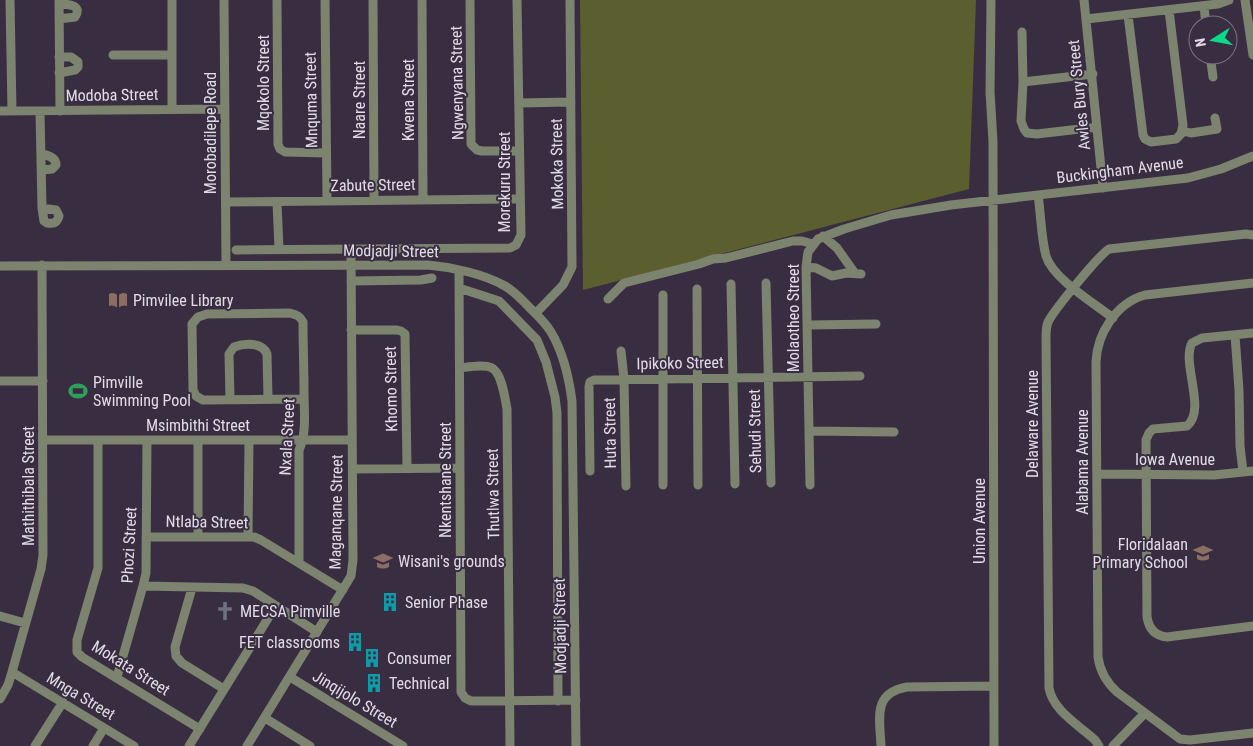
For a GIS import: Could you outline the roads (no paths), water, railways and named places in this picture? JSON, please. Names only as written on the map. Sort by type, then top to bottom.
[{"type":"street","points":[[10,0],[12,111]]},
{"type":"street","points":[[172,0],[172,109]]},
{"type":"street","name":"Morobadilepe Road","points":[[224,0],[226,265]]},
{"type":"street","name":"Mqokolo Street","points":[[277,0],[278,144],[280,150],[285,152],[326,153]]},
{"type":"street","name":"Mnquma Street","points":[[325,0],[327,200]]},
{"type":"street","name":"Naare Street","points":[[373,0],[374,200]]},
{"type":"street","name":"Kwena Street","points":[[422,0],[424,200]]},
{"type":"street","name":"Ngwenyana Street","points":[[470,0],[471,144],[477,150],[482,151],[520,151]]},
{"type":"street","name":"Morekuru Street","points":[[236,250],[512,247],[518,242],[520,237],[520,151],[517,0]]},
{"type":"street","name":"Mokoka Street","points":[[536,313],[563,286],[572,266],[570,0]]},
{"type":"street","name":"Union Avenue","points":[[991,0],[990,201],[993,296],[994,746]]},
{"type":"street","name":"Awles Bury Street","points":[[1084,0],[1103,188]]},
{"type":"street","points":[[1086,18],[1204,6],[1223,3],[1229,0]]},
{"type":"street","points":[[1245,0],[1253,55]]},
{"type":"street","points":[[59,19],[75,17],[77,9],[71,4],[59,2],[59,19],[59,73],[60,111]]},
{"type":"street","points":[[1204,6],[1205,15]]},
{"type":"street","points":[[1128,15],[1142,135],[1151,142],[1176,139],[1183,131],[1169,10]]},
{"type":"street","points":[[1022,32],[1023,82],[1021,121],[1024,129],[1037,134],[1097,127]]},
{"type":"street","points":[[113,55],[171,55]]},
{"type":"street","points":[[59,57],[71,57],[78,62],[76,70],[59,73]]},
{"type":"street","points":[[0,59],[11,59]]},
{"type":"street","points":[[1211,65],[1213,77]]},
{"type":"street","points":[[1023,82],[1092,74]]},
{"type":"street","points":[[519,103],[571,102]]},
{"type":"street","name":"Modoba Street","points":[[0,111],[40,112],[225,108]]},
{"type":"street","points":[[40,112],[42,208]]},
{"type":"street","points":[[1183,131],[1191,133],[1217,129],[1215,118]]},
{"type":"street","points":[[41,154],[51,157],[56,162],[52,169],[42,170]]},
{"type":"street","name":"Buckingham Avenue","points":[[990,201],[1199,176],[1253,156]]},
{"type":"street","points":[[1038,195],[1046,255],[1055,272],[1113,318]]},
{"type":"street","name":"Zabute Street","points":[[226,202],[520,199]]},
{"type":"street","name":"Molaotheo Street","points":[[810,485],[806,267],[807,256],[813,244],[824,236],[891,215],[990,201]]},
{"type":"street","points":[[276,202],[279,249]]},
{"type":"street","name":"Delaware Avenue","points":[[1099,746],[1095,740],[1056,706],[1048,688],[1046,332],[1050,319],[1099,257],[1109,249],[1200,238],[1253,235]]},
{"type":"street","points":[[806,267],[816,268],[832,276],[857,273],[837,248],[824,236]]},
{"type":"street","points":[[608,299],[624,283],[643,277],[793,241],[813,244]]},
{"type":"street","name":"Maganqane Street","points":[[247,746],[351,576],[353,560],[353,469],[351,248]]},
{"type":"street","name":"Mathithibala Street","points":[[0,700],[12,672],[41,569],[43,555],[42,265]]},
{"type":"street","points":[[43,281],[62,265]]},
{"type":"street","name":"Modjadji Street","points":[[0,266],[428,265],[459,270],[505,286],[517,295],[536,313],[551,332],[558,345],[569,382],[572,401],[576,746]]},
{"type":"street","name":"Nkentshane Street","points":[[459,270],[461,690],[465,698],[471,701],[558,702],[576,700]]},
{"type":"street","points":[[351,281],[421,280],[432,278]]},
{"type":"street","name":"Sehudi Street","points":[[766,282],[771,484]]},
{"type":"street","name":"Alabama Avenue","points":[[1253,283],[1145,295],[1130,301],[1113,318],[1100,338],[1096,352],[1099,662],[1102,674],[1109,685],[1174,735],[1186,740],[1253,733]]},
{"type":"street","points":[[731,284],[734,484]]},
{"type":"street","points":[[459,288],[499,301],[538,342],[551,379],[557,413],[558,702]]},
{"type":"street","points":[[697,289],[698,485]]},
{"type":"street","points":[[663,295],[663,485]]},
{"type":"street","name":"Nxala Street","points":[[230,399],[202,400],[194,393],[192,324],[196,318],[207,314],[290,313],[298,316],[303,322],[304,399],[304,440],[299,450],[299,562]]},
{"type":"street","points":[[808,325],[876,324]]},
{"type":"street","name":"Khomo Street","points":[[351,330],[397,330],[405,334],[407,468]]},
{"type":"street","points":[[1253,333],[1197,340],[1190,345],[1193,419],[1189,425],[1184,427],[1160,428],[1151,431],[1146,440],[1147,617],[1151,628],[1158,635],[1167,636],[1253,626]]},
{"type":"street","points":[[1235,335],[1240,390],[1240,446],[1243,472]]},
{"type":"street","points":[[268,398],[267,354],[264,349],[260,346],[249,345],[234,347],[229,354],[230,399],[304,399]]},
{"type":"street","name":"Huta Street","points":[[621,351],[624,380],[626,486]]},
{"type":"street","name":"Thutlwa Street","points":[[460,368],[486,367],[495,370],[499,376],[507,409],[510,746]]},
{"type":"street","name":"Ipikoko Street","points":[[590,471],[589,384],[594,380],[860,376]]},
{"type":"street","points":[[0,381],[43,381]]},
{"type":"street","points":[[809,431],[894,432]]},
{"type":"street","name":"Msimbithi Street","points":[[43,440],[352,440]]},
{"type":"street","name":"Mokata Street","points":[[98,440],[98,568],[76,648],[81,656],[200,728]]},
{"type":"street","name":"Phozi Street","points":[[117,677],[144,586],[146,573],[147,440]]},
{"type":"street","points":[[198,441],[198,536]]},
{"type":"street","points":[[248,536],[249,441]]},
{"type":"street","points":[[353,469],[460,468]]},
{"type":"street","name":"Iowa Avenue","points":[[1098,474],[1214,474],[1253,471]]},
{"type":"street","name":"Ntlaba Street","points":[[146,537],[248,536],[261,540],[343,590]]},
{"type":"street","points":[[144,586],[243,588],[253,591],[275,607],[317,632]]},
{"type":"street","points":[[192,588],[176,647],[176,656],[182,663],[224,689]]},
{"type":"street","points":[[189,746],[275,607]]},
{"type":"street","points":[[0,616],[25,623]]},
{"type":"street","name":"Mnga Street","points":[[12,672],[134,746]]},
{"type":"street","name":"Jinqijolo Street","points":[[290,677],[403,746]]},
{"type":"street","points":[[881,746],[881,704],[886,696],[894,690],[907,687],[994,686]]},
{"type":"street","points":[[35,746],[63,702]]},
{"type":"street","points":[[1113,746],[1145,713]]},
{"type":"street","points":[[265,718],[308,745]]},
{"type":"street","points":[[93,746],[104,728]]},
{"type":"place","name":"Pimvilee Library","points":[[118,300]]},
{"type":"place","name":"Pimville Swimming Pool","points":[[78,391]]},
{"type":"place","name":"Floridalaan Primary School","points":[[1203,553]]},
{"type":"place","name":"Wisani's grounds","points":[[383,561]]},
{"type":"place","name":"Senior Phase","points":[[390,602]]},
{"type":"place","name":"MECSA Pimville","points":[[225,611]]},
{"type":"place","name":"FET classrooms","points":[[355,642]]},
{"type":"place","name":"Consumer","points":[[372,658]]},
{"type":"place","name":"Technical","points":[[374,683]]}]
